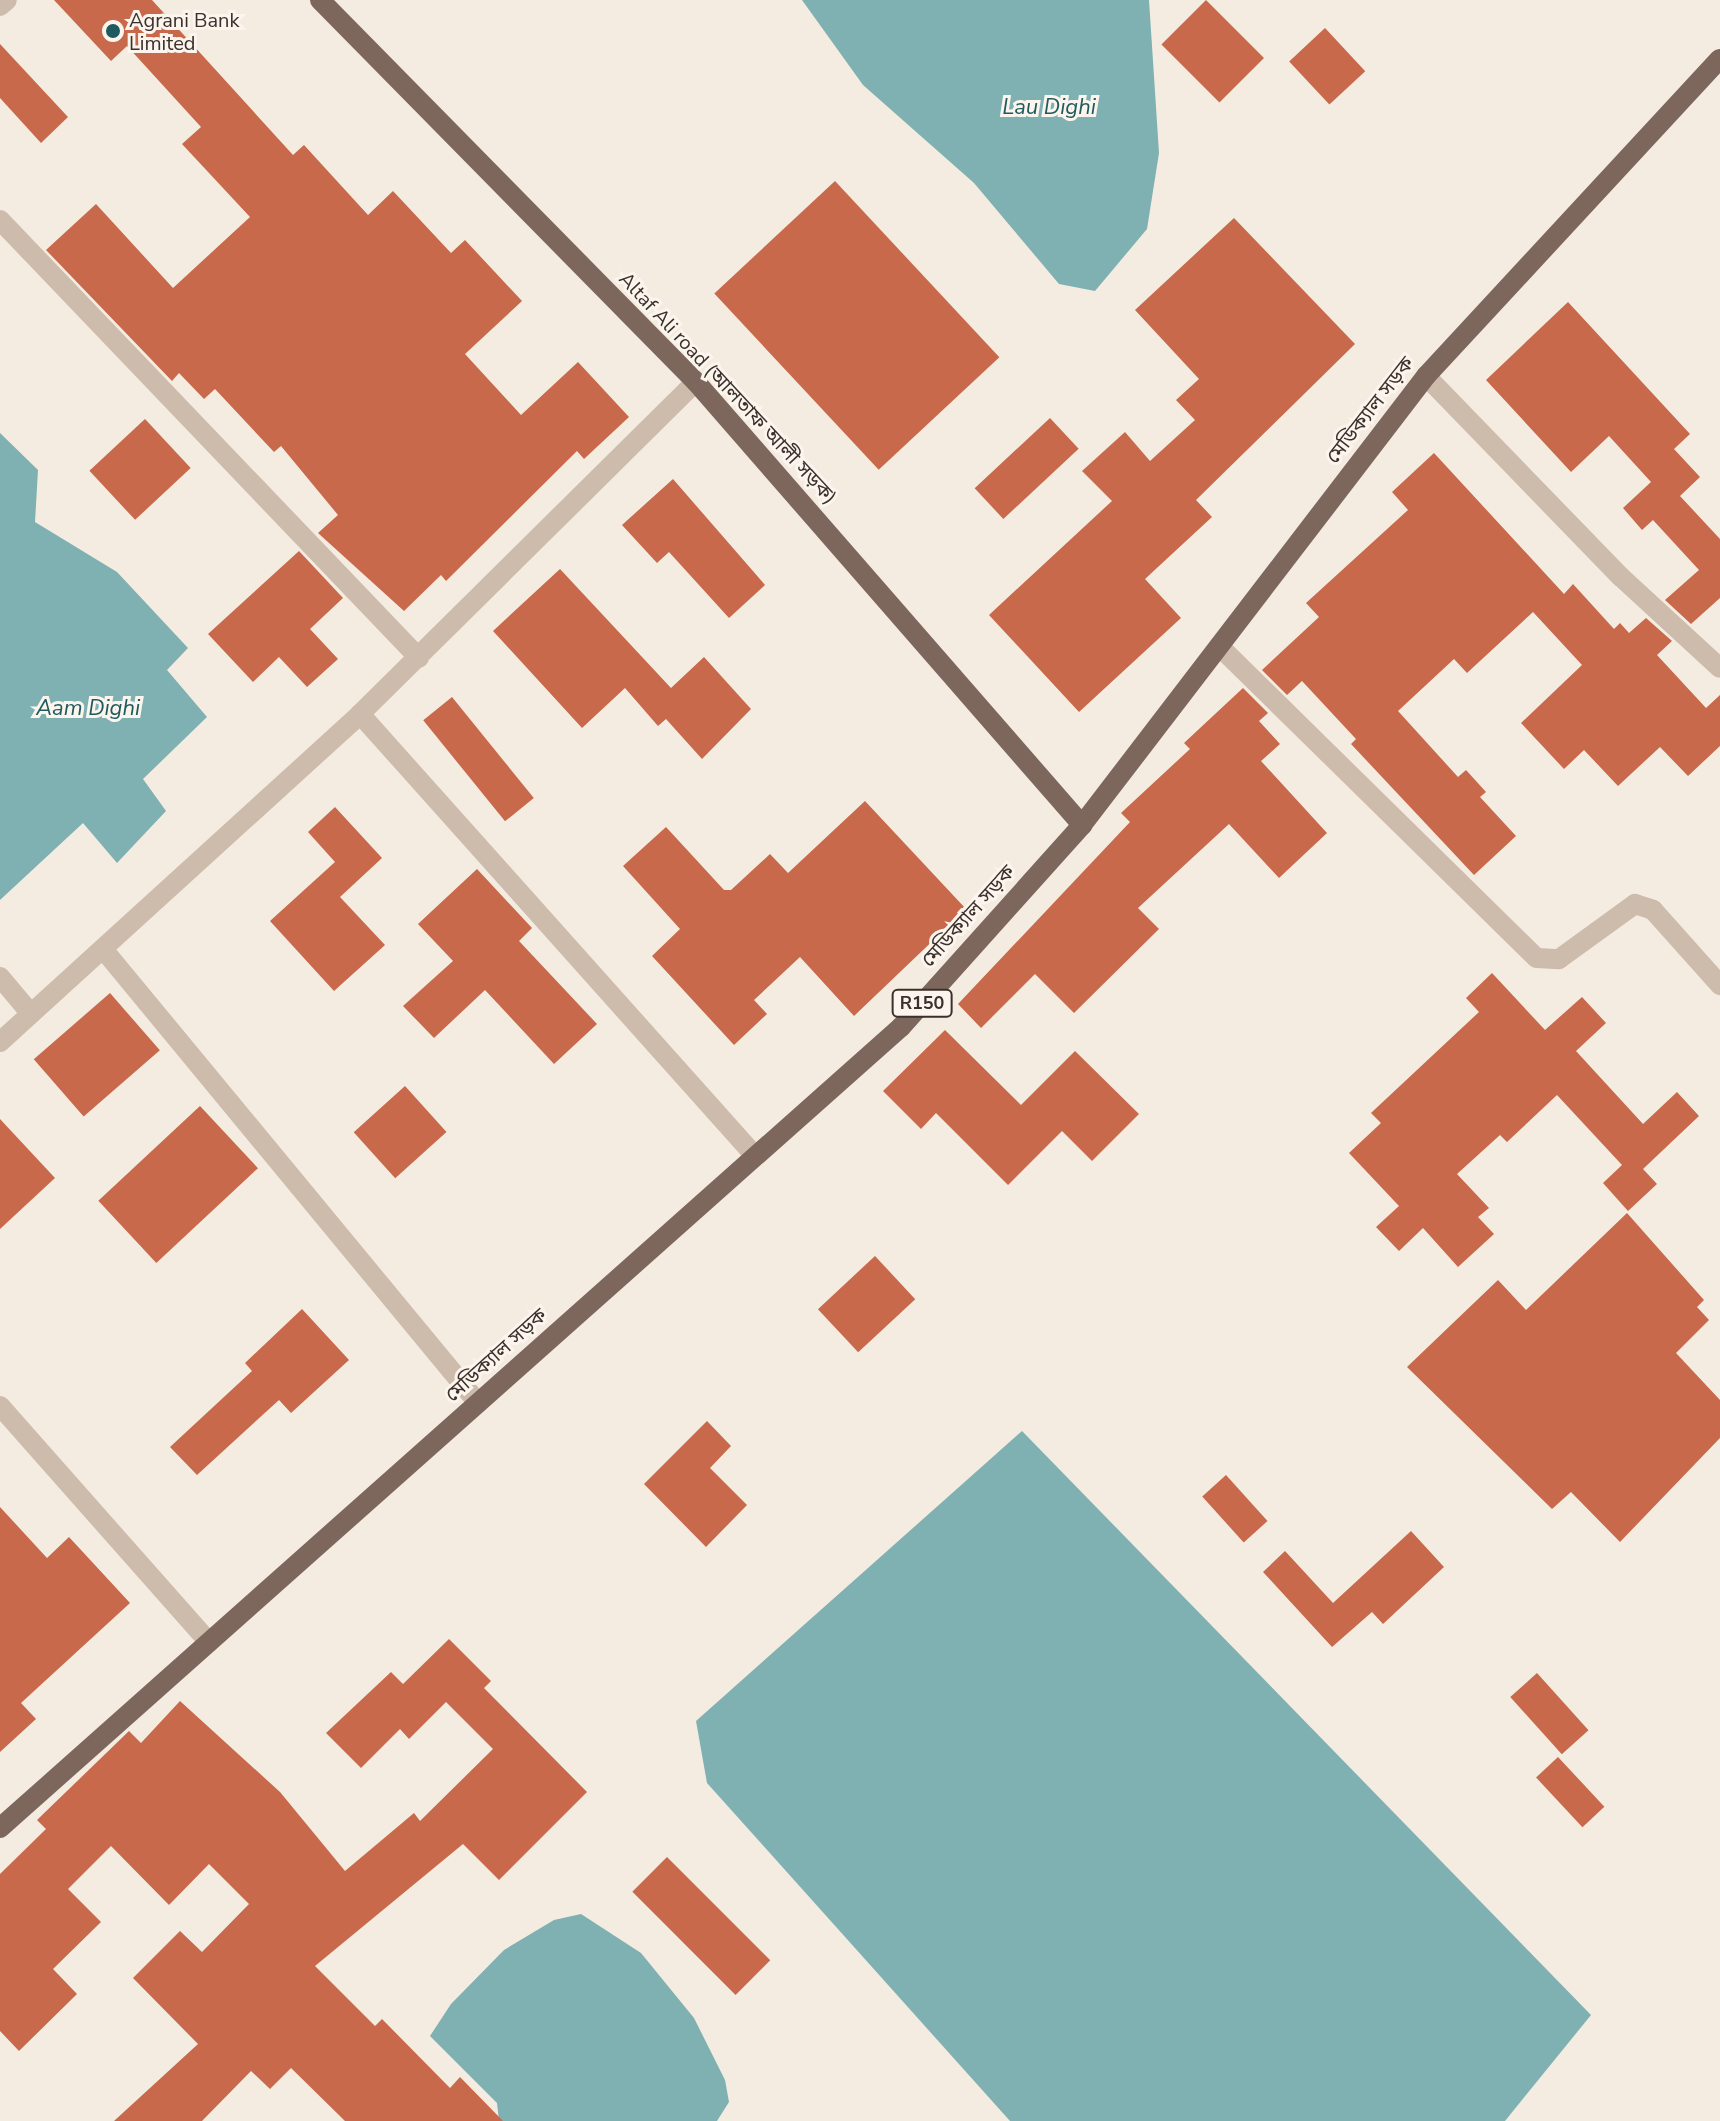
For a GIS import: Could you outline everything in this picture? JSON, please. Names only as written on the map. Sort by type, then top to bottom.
[{"type":"main road","name":"Altaf Ali road (আলতাফ আলী সড়ক)","points":[[320,0],[696,382],[1082,825]]},
{"type":"main road","name":"মেডিক্যাল সড়ক","points":[[0,1828],[901,1027],[1082,825],[1426,376],[1720,59]]},
{"type":"street","points":[[0,6],[7,0]]},
{"type":"street","points":[[0,220],[419,658]]},
{"type":"street","points":[[1426,376],[1621,577],[1720,668]]},
{"type":"street","points":[[0,1042],[360,714],[696,382]]},
{"type":"street","points":[[1219,646],[1537,958],[1559,959],[1635,904],[1653,910],[1720,985]]},
{"type":"street","points":[[360,714],[755,1156]]},
{"type":"street","points":[[103,949],[478,1403]]},
{"type":"street","points":[[0,977],[31,1014]]},
{"type":"street","points":[[0,1406],[209,1642]]},
{"type":"water","name":"Lau Dighi","points":[[802,0],[1149,0],[1159,153],[1147,229],[1095,291],[1059,284],[974,183],[863,85]]},
{"type":"water","name":"Aam Dighi","points":[[0,433],[38,470],[35,522],[117,572],[188,648],[167,670],[207,717],[143,779],[166,811],[117,863],[83,823],[0,900]]},
{"type":"water","points":[[1022,1431],[1591,2015],[1505,2121],[1010,2121],[707,1783],[696,1721]]},
{"type":"water","points":[[581,1914],[641,1953],[694,2018],[725,2080],[729,2102],[717,2121],[499,2121],[497,2103],[430,2036],[451,2004],[504,1950],[554,1920]]},
{"type":"building","points":[[54,0],[152,0],[293,155],[304,145],[368,215],[393,191],[451,253],[465,240],[522,301],[465,354],[521,415],[578,362],[629,417],[584,459],[577,451],[446,581],[441,575],[404,611],[318,533],[338,515],[281,446],[274,452],[215,389],[204,399],[179,373],[172,381],[46,250],[96,204],[173,288],[250,217],[182,144],[201,127],[127,46],[111,61]]},
{"type":"building","points":[[1206,0],[1264,58],[1219,103],[1161,45]]},
{"type":"building","points":[[1325,28],[1365,71],[1329,105],[1289,61]]},
{"type":"building","points":[[0,44],[68,117],[41,143],[0,98]]},
{"type":"building","points":[[835,181],[999,357],[879,470],[714,294]]},
{"type":"building","points":[[1234,218],[1355,344],[1196,500],[1212,517],[1145,579],[1181,618],[1079,712],[989,615],[1112,501],[1082,471],[1125,432],[1150,461],[1195,420],[1176,400],[1199,379],[1135,310]]},
{"type":"building","points":[[1568,302],[1690,434],[1674,449],[1700,477],[1680,496],[1720,539],[1720,598],[1691,624],[1665,600],[1699,570],[1653,520],[1642,530],[1623,508],[1651,482],[1609,436],[1571,472],[1486,380]]},
{"type":"building","points":[[1050,418],[1079,449],[1003,519],[975,488]]},
{"type":"building","points":[[145,419],[191,468],[135,520],[89,471]]},
{"type":"building","points":[[1434,453],[1564,594],[1573,584],[1614,629],[1620,623],[1629,633],[1646,618],[1672,641],[1657,655],[1706,708],[1720,695],[1720,746],[1688,776],[1660,747],[1618,786],[1584,750],[1564,769],[1521,723],[1582,665],[1533,612],[1467,673],[1454,659],[1398,711],[1458,777],[1466,770],[1486,792],[1480,797],[1516,836],[1474,875],[1351,744],[1356,739],[1302,681],[1287,695],[1262,670],[1319,617],[1306,603],[1408,510],[1392,492]]},
{"type":"building","points":[[673,479],[765,585],[729,618],[669,552],[657,563],[622,525]]},
{"type":"building","points":[[299,551],[343,598],[310,629],[338,659],[307,687],[279,657],[253,682],[208,634]]},
{"type":"building","points":[[560,569],[671,688],[704,657],[751,709],[702,759],[666,719],[658,726],[625,688],[582,728],[493,631]]},
{"type":"building","points":[[1243,688],[1268,713],[1259,721],[1280,744],[1261,761],[1327,833],[1279,878],[1229,824],[1138,908],[1159,929],[1074,1013],[1035,974],[981,1028],[958,1004],[1130,822],[1121,813],[1190,749],[1184,743]]},
{"type":"building","points":[[452,697],[534,798],[505,821],[423,720]]},
{"type":"building","points":[[865,801],[966,909],[854,1016],[800,957],[754,1000],[767,1014],[734,1045],[652,956],[680,929],[623,866],[666,827],[724,890],[731,890],[770,854],[788,873]]},
{"type":"building","points":[[335,807],[382,858],[340,897],[385,945],[334,991],[270,921],[335,862],[308,832]]},
{"type":"building","points":[[477,869],[532,928],[519,941],[597,1024],[554,1064],[485,990],[434,1038],[403,1006],[453,961],[418,924]]},
{"type":"building","points":[[1492,973],[1545,1030],[1582,997],[1606,1023],[1576,1051],[1643,1124],[1677,1092],[1699,1116],[1643,1169],[1657,1184],[1628,1211],[1603,1183],[1622,1165],[1557,1095],[1507,1142],[1500,1135],[1457,1174],[1489,1208],[1478,1217],[1494,1234],[1458,1267],[1423,1228],[1399,1251],[1376,1227],[1399,1206],[1349,1153],[1381,1123],[1371,1113],[1479,1012],[1466,998]]},
{"type":"building","points":[[110,993],[160,1050],[84,1117],[34,1059]]},
{"type":"building","points":[[945,1030],[1021,1105],[1075,1051],[1139,1114],[1092,1161],[1062,1131],[1008,1185],[936,1113],[921,1129],[883,1091]]},
{"type":"building","points":[[405,1086],[446,1132],[395,1178],[354,1132]]},
{"type":"building","points":[[200,1106],[258,1168],[156,1263],[98,1201]]},
{"type":"building","points":[[0,1119],[55,1178],[0,1229]]},
{"type":"building","points":[[1627,1213],[1704,1300],[1697,1307],[1709,1320],[1676,1353],[1720,1400],[1720,1438],[1620,1542],[1571,1492],[1552,1509],[1407,1367],[1498,1280],[1526,1310]]},
{"type":"building","points":[[875,1256],[915,1299],[858,1352],[818,1309]]},
{"type":"building","points":[[302,1309],[349,1360],[291,1413],[279,1400],[197,1475],[170,1447],[252,1371],[245,1363]]},
{"type":"building","points":[[707,1421],[731,1446],[710,1468],[747,1505],[706,1547],[644,1484]]},
{"type":"building","points":[[1226,1475],[1267,1521],[1244,1542],[1202,1496]]},
{"type":"building","points":[[0,1507],[47,1558],[69,1537],[130,1603],[21,1703],[36,1719],[0,1752]]},
{"type":"building","points":[[1411,1531],[1444,1567],[1383,1624],[1372,1612],[1332,1647],[1263,1572],[1285,1551],[1333,1603]]},
{"type":"building","points":[[449,1639],[491,1681],[484,1688],[587,1792],[499,1880],[463,1844],[315,1966],[375,2026],[382,2019],[450,2088],[460,2077],[503,2121],[345,2121],[291,2068],[270,2089],[251,2071],[202,2121],[114,2121],[198,2044],[133,1978],[180,1931],[202,1952],[249,1904],[209,1864],[169,1905],[111,1846],[68,1889],[101,1922],[53,1969],[77,1994],[19,2051],[0,2031],[0,1874],[46,1829],[37,1820],[129,1731],[141,1743],[180,1701],[280,1792],[345,1871],[414,1813],[420,1821],[493,1749],[446,1702],[409,1739],[400,1729],[361,1768],[326,1733],[391,1672],[403,1684]]},
{"type":"building","points":[[1537,1673],[1589,1730],[1562,1754],[1510,1697]]},
{"type":"building","points":[[1558,1757],[1604,1807],[1582,1827],[1536,1777]]},
{"type":"building","points":[[667,1857],[770,1960],[736,1995],[632,1892]]},
{"type":"place","name":"Agrani Bank Limited","points":[[113,31]]}]
